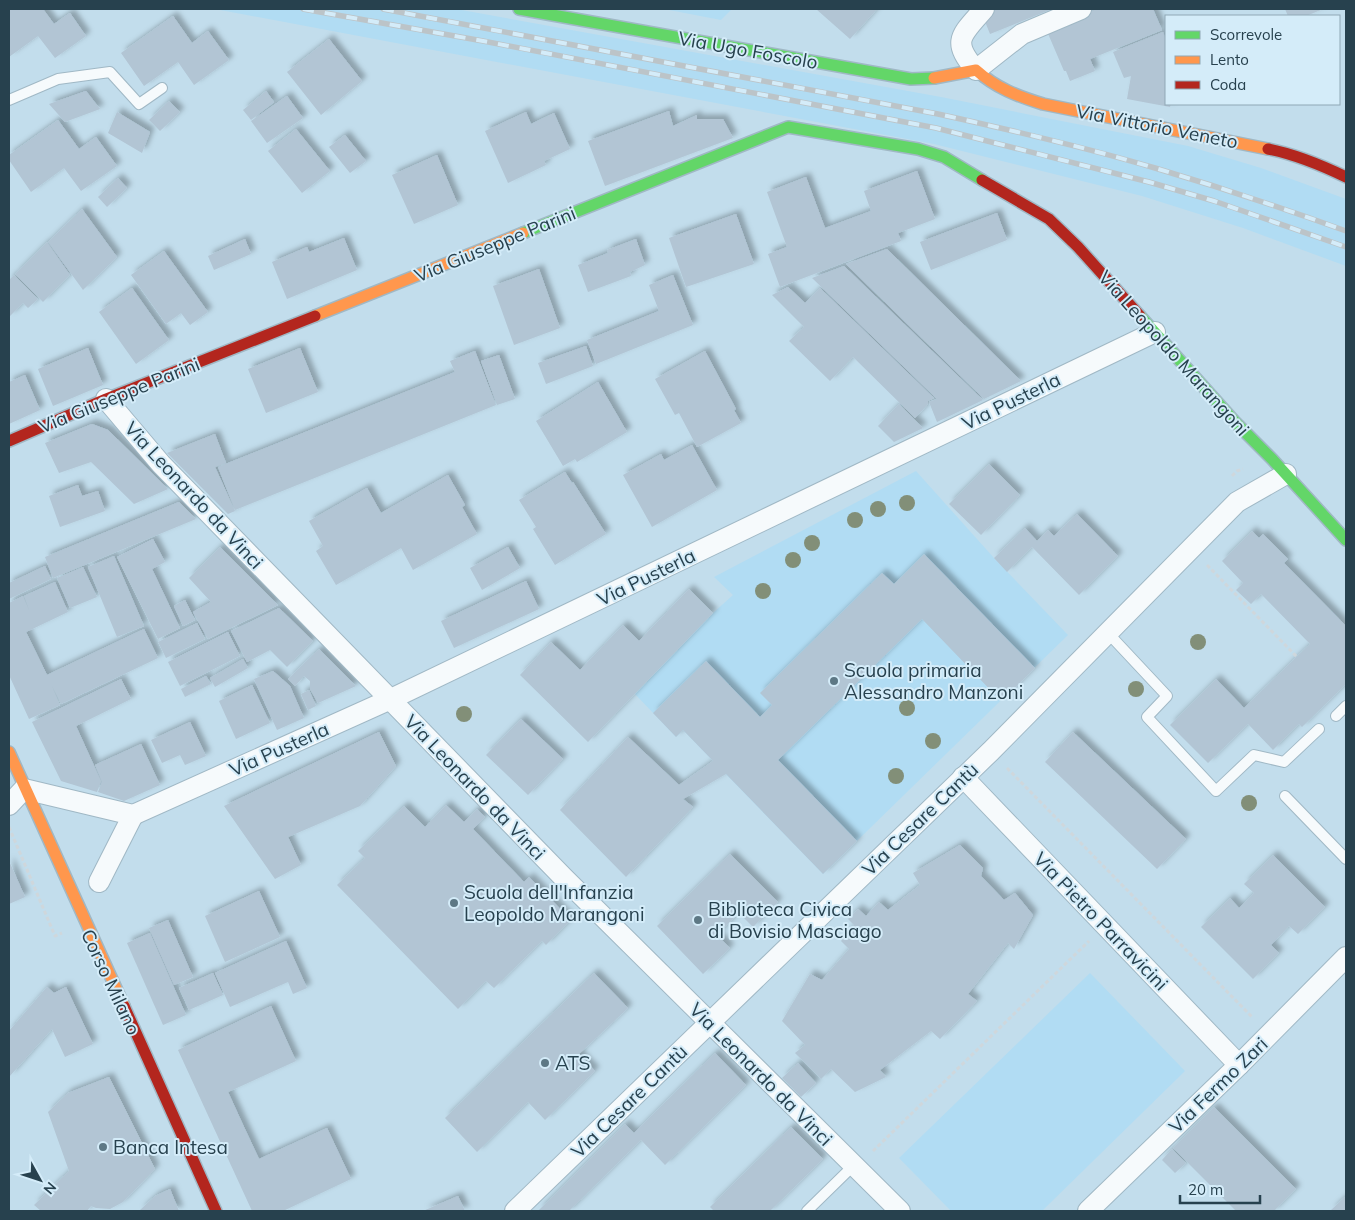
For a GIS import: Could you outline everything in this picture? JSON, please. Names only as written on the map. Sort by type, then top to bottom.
[{"type":"street","name":"Via Ugo Foscolo","points":[[519,9],[911,79],[927,79],[976,70]]},
{"type":"street","points":[[984,9],[961,37],[961,47],[964,56],[976,70],[1022,34],[1081,9]]},
{"type":"street","name":"Via Vittorio Veneto","points":[[976,70],[990,84],[1006,93],[1044,104],[1279,151],[1346,162]]},
{"type":"street","name":"Via Giuseppe Parini","points":[[9,441],[106,399],[788,127],[918,149],[944,157],[988,182]]},
{"type":"street","points":[[1279,151],[1346,177]]},
{"type":"street","name":"Via Leopoldo Marangoni","points":[[988,182],[1049,219],[1078,247],[1234,421],[1272,459],[1346,540]]},
{"type":"street","name":"Via Pusterla","points":[[133,814],[391,700],[1155,332]]},
{"type":"street","name":"Via Leonardo da Vinci","points":[[106,399],[161,464],[571,885],[710,1024],[860,1162],[900,1211]]},
{"type":"street","name":"Via Cesare Cantù","points":[[515,1211],[991,751],[1237,502],[1286,474]]},
{"type":"street","name":"Corso Milano","points":[[9,752],[24,789],[216,1211]]},
{"type":"street","name":"Via Pietro Parravicini","points":[[963,778],[1239,1065]]},
{"type":"street","points":[[9,805],[24,789],[133,814],[100,882]]},
{"type":"street","name":"Via Fermo Zari","points":[[1088,1211],[1239,1065],[1346,957]]},
{"type":"lane","points":[[9,100],[58,79],[110,72],[139,104],[162,88]]},
{"type":"lane","points":[[1108,633],[1168,696],[1147,717],[1216,791],[1254,755],[1284,762],[1319,730]]},
{"type":"lane","points":[[1336,716],[1346,706]]},
{"type":"lane","points":[[1285,796],[1346,859]]},
{"type":"lane","points":[[808,1211],[860,1162]]},
{"type":"path","points":[[1226,482],[1237,471],[1272,459]]},
{"type":"path","points":[[1190,549],[1297,657]]},
{"type":"path","points":[[991,751],[1269,1034]]},
{"type":"path","points":[[9,826],[26,868]]},
{"type":"path","points":[[860,1162],[1089,941],[1082,934]]},
{"type":"shaded area","points":[[215,9],[456,9],[941,97],[1188,146],[1261,168],[1346,199],[1346,266],[1243,228],[1142,196],[934,144]]},
{"type":"shaded area","points":[[664,9],[732,9],[721,20]]},
{"type":"shaded area","name":"Scuola primaria Alessandro Manzoni","points":[[916,471],[994,558],[1068,635],[823,874],[683,730],[676,737],[635,694],[713,613],[733,595],[714,577]]},
{"type":"shaded area","points":[[1090,973],[1185,1071],[1042,1211],[951,1211],[899,1158]]},
{"type":"building","points":[[9,9],[43,9],[54,24],[70,13],[86,36],[55,58],[38,36],[9,57]]},
{"type":"building","points":[[816,9],[877,9],[850,39]]},
{"type":"building","points":[[993,9],[1052,9],[990,34],[984,19]]},
{"type":"building","points":[[1097,9],[1153,9],[1162,30],[1090,59],[1095,71],[1070,81],[1046,29]]},
{"type":"building","points":[[1285,9],[1323,9],[1308,15],[1288,15]]},
{"type":"building","points":[[173,16],[192,43],[208,31],[229,60],[194,85],[178,62],[144,86],[121,53]]},
{"type":"building","points":[[1163,32],[1165,37],[1165,105],[1171,105],[1170,107],[1127,99],[1131,76],[1124,78],[1113,52]]},
{"type":"building","points":[[329,39],[362,81],[321,115],[287,72]]},
{"type":"building","points":[[86,91],[100,109],[65,122],[49,104]]},
{"type":"building","points":[[266,91],[274,102],[251,120],[243,110]]},
{"type":"building","points":[[287,96],[303,118],[267,143],[251,121]]},
{"type":"building","points":[[169,101],[180,112],[160,131],[149,120]]},
{"type":"building","points":[[669,111],[673,126],[697,115],[697,119],[723,119],[733,138],[605,186],[588,141]]},
{"type":"building","points":[[117,112],[150,132],[142,153],[108,133]]},
{"type":"building","points":[[526,112],[531,124],[554,113],[570,149],[544,161],[546,165],[508,183],[485,131]]},
{"type":"building","points":[[58,120],[79,149],[96,137],[117,166],[81,191],[64,168],[31,192],[9,160],[9,155]]},
{"type":"building","points":[[296,129],[330,171],[302,193],[268,151]]},
{"type":"building","points":[[345,135],[366,161],[350,173],[329,147]]},
{"type":"building","points":[[437,155],[458,205],[414,224],[392,175]]},
{"type":"building","points":[[917,171],[935,219],[898,233],[901,241],[780,287],[768,254],[787,247],[767,192],[806,177],[825,228],[871,211],[864,191]]},
{"type":"building","points":[[118,178],[127,188],[107,207],[98,197]]},
{"type":"building","points":[[82,209],[117,257],[83,290],[48,242]]},
{"type":"building","points":[[997,213],[1007,240],[931,270],[920,242]]},
{"type":"building","points":[[736,214],[754,264],[686,287],[669,238]]},
{"type":"building","points":[[344,238],[357,270],[287,299],[272,262],[307,247],[309,252]]},
{"type":"building","points":[[245,239],[251,254],[214,270],[208,256]]},
{"type":"building","points":[[636,239],[645,265],[630,272],[631,276],[588,292],[578,265],[608,253],[607,250]]},
{"type":"building","points":[[47,242],[70,275],[43,302],[15,274]]},
{"type":"building","points":[[887,249],[1021,381],[984,399],[846,264]]},
{"type":"building","points":[[164,251],[208,312],[190,325],[181,313],[166,324],[131,275]]},
{"type":"building","points":[[844,266],[983,400],[937,422],[929,402],[937,399],[812,278]]},
{"type":"building","points":[[539,269],[560,328],[514,345],[493,286]]},
{"type":"building","points":[[14,275],[38,299],[28,308],[23,303],[9,317],[9,280]]},
{"type":"building","points":[[673,275],[693,325],[596,364],[587,340],[659,311],[649,285]]},
{"type":"building","points":[[788,287],[805,303],[820,288],[934,398],[928,401],[928,404],[915,418],[853,357],[830,381],[789,341],[804,327],[772,295]]},
{"type":"building","points":[[132,288],[169,340],[136,364],[99,312]]},
{"type":"building","points":[[586,346],[593,366],[546,384],[538,363]]},
{"type":"building","points":[[88,348],[103,385],[53,406],[38,369]]},
{"type":"building","points":[[300,348],[318,392],[266,413],[248,369]]},
{"type":"building","points":[[475,351],[496,405],[235,510],[218,467],[455,372],[450,361]]},
{"type":"building","points":[[705,351],[736,409],[734,410],[741,423],[697,447],[679,413],[675,415],[655,379]]},
{"type":"building","points":[[499,355],[515,399],[497,405],[481,361]]},
{"type":"building","points":[[25,375],[40,410],[9,424],[9,382]]},
{"type":"building","points":[[598,382],[627,432],[577,462],[575,459],[563,466],[536,421]]},
{"type":"building","points":[[899,404],[923,428],[894,442],[878,426]]},
{"type":"building","points":[[92,424],[108,430],[168,489],[134,504],[91,462],[59,473],[45,443]]},
{"type":"building","points":[[215,434],[226,463],[215,467],[235,511],[228,514],[167,453]]},
{"type":"building","points":[[692,445],[717,490],[652,527],[623,475],[661,454],[664,460]]},
{"type":"building","points":[[989,464],[1020,495],[981,535],[949,504]]},
{"type":"building","points":[[565,472],[606,534],[555,565],[533,529],[536,527],[519,500]]},
{"type":"building","points":[[448,475],[465,505],[462,507],[477,534],[413,570],[401,548],[336,585],[316,551],[323,546],[309,521],[367,488],[381,513]]},
{"type":"building","points":[[78,485],[82,496],[98,491],[105,511],[60,527],[49,496]]},
{"type":"building","points":[[179,502],[196,519],[53,578],[45,557]]},
{"type":"building","points":[[1077,514],[1118,556],[1079,595],[1032,547],[1007,572],[994,558],[1025,528],[1037,541],[1048,530],[1054,536]]},
{"type":"building","points":[[1252,531],[1259,538],[1263,534],[1288,559],[1284,563],[1346,626],[1346,684],[1302,727],[1299,724],[1273,750],[1248,724],[1208,763],[1170,725],[1216,679],[1244,708],[1310,644],[1261,594],[1251,604],[1236,590],[1243,583],[1222,561]]},
{"type":"building","points":[[153,539],[165,562],[152,569],[180,628],[158,639],[117,557]]},
{"type":"building","points":[[220,547],[278,605],[208,639],[193,612],[211,602],[189,578]]},
{"type":"building","points":[[508,547],[520,568],[482,590],[470,568]]},
{"type":"building","points":[[924,554],[1035,668],[1001,701],[922,619],[778,760],[857,841],[823,874],[726,774],[683,799],[693,807],[626,877],[560,810],[628,737],[679,785],[713,761],[683,730],[676,737],[653,713],[706,661],[760,717],[772,705],[760,693],[882,573],[894,584]]},
{"type":"building","points":[[114,556],[144,626],[117,637],[88,567]]},
{"type":"building","points":[[45,566],[51,579],[9,599],[9,583]]},
{"type":"building","points":[[83,567],[97,597],[70,608],[57,578]]},
{"type":"building","points":[[526,581],[539,609],[454,648],[441,621]]},
{"type":"building","points":[[55,582],[68,612],[26,632],[47,675],[144,629],[158,658],[61,704],[52,686],[60,705],[29,719],[9,675],[9,603],[23,596],[29,610],[24,596]]},
{"type":"building","points":[[689,589],[713,613],[588,742],[520,675],[551,642],[580,670],[623,625],[639,641]]},
{"type":"building","points":[[185,600],[195,620],[183,626],[174,606]]},
{"type":"building","points":[[279,608],[313,641],[287,667],[270,650],[247,662],[231,631]]},
{"type":"building","points":[[197,623],[205,639],[166,658],[158,642]]},
{"type":"building","points":[[228,632],[240,656],[180,686],[168,662]]},
{"type":"building","points":[[319,649],[356,686],[318,703],[310,689],[310,681],[304,676],[295,686],[288,679]]},
{"type":"building","points":[[243,659],[248,668],[215,687],[210,678]]},
{"type":"building","points":[[273,671],[290,686],[304,718],[277,730],[254,679]]},
{"type":"building","points":[[206,676],[211,684],[185,697],[181,689]]},
{"type":"building","points":[[121,679],[131,699],[76,726],[101,781],[97,792],[61,781],[32,722]]},
{"type":"building","points":[[252,685],[270,723],[236,739],[219,701]]},
{"type":"building","points":[[309,690],[316,706],[308,710],[301,694]]},
{"type":"building","points":[[521,719],[563,759],[528,795],[486,755]]},
{"type":"building","points":[[190,722],[206,756],[185,765],[180,755],[162,763],[151,740]]},
{"type":"building","points":[[379,732],[396,766],[360,806],[288,837],[301,865],[275,879],[224,806]]},
{"type":"building","points":[[1073,732],[1186,839],[1157,869],[1045,762]]},
{"type":"building","points":[[141,744],[160,785],[124,801],[98,792],[102,782],[95,765]]},
{"type":"building","name":"Scuola dell'Infanzia Leopoldo Marangoni","points":[[446,805],[464,822],[477,809],[485,817],[473,829],[524,882],[529,877],[571,920],[546,945],[542,941],[494,988],[486,981],[458,1009],[337,885],[365,858],[358,851],[404,806],[425,827]]},
{"type":"building","points":[[960,845],[983,868],[981,876],[1004,900],[1015,893],[1033,915],[1014,949],[1008,943],[968,994],[977,1001],[940,1039],[931,1031],[880,1070],[886,1077],[855,1092],[831,1069],[821,1079],[795,1053],[805,1045],[782,1021],[810,974],[822,980],[849,949],[841,941],[854,925],[848,919],[858,909],[866,916],[879,902],[888,910],[920,885],[913,873]]},
{"type":"building","name":"Biblioteca Civica di Bovisio Masciago","points":[[730,854],[778,902],[753,927],[739,913],[717,935],[730,948],[703,974],[657,926]]},
{"type":"building","points":[[1273,855],[1325,907],[1298,934],[1289,926],[1271,945],[1279,953],[1253,979],[1201,927],[1230,898],[1239,908],[1254,893],[1244,884]]},
{"type":"building","points":[[9,861],[25,897],[9,904]]},
{"type":"building","points":[[259,891],[280,937],[225,962],[205,916]]},
{"type":"building","points":[[168,920],[193,977],[174,985],[149,928]]},
{"type":"building","points":[[150,933],[186,1015],[163,1025],[127,943]]},
{"type":"building","points":[[286,941],[307,988],[293,994],[288,982],[230,1007],[215,973]]},
{"type":"building","points":[[213,973],[223,995],[189,1010],[179,988]]},
{"type":"building","name":"ATS","points":[[594,973],[628,1008],[579,1054],[595,1071],[545,1120],[528,1102],[477,1152],[445,1118]]},
{"type":"building","points":[[47,987],[54,993],[66,987],[93,1044],[65,1057],[52,1029],[9,1077],[9,1031]]},
{"type":"building","points":[[271,1006],[296,1061],[228,1092],[244,1127],[259,1159],[327,1128],[351,1179],[283,1211],[252,1211],[178,1050]]},
{"type":"building","points":[[715,1053],[746,1085],[665,1165],[641,1140],[569,1211],[538,1211],[625,1124],[634,1133]]},
{"type":"building","points":[[798,1063],[816,1083],[801,1097],[782,1078]]},
{"type":"building","points":[[109,1077],[155,1169],[123,1202],[110,1209],[91,1206],[87,1211],[41,1211],[34,1205],[69,1171],[48,1112],[68,1093]]},
{"type":"building","points":[[1214,1107],[1296,1189],[1274,1211],[1236,1211],[1173,1148]]},
{"type":"building","points":[[791,1127],[823,1159],[770,1211],[714,1211],[710,1207]]},
{"type":"building","points":[[1172,1149],[1186,1163],[1175,1173],[1162,1160]]},
{"type":"building","points":[[170,1189],[179,1211],[139,1211],[155,1196]]},
{"type":"building","points":[[458,1196],[465,1211],[423,1211]]},
{"type":"building","points":[[1346,1196],[1346,1211],[1330,1211]]},
{"type":"railway","points":[[303,9],[483,41],[936,128],[1149,182],[1214,201],[1346,247]]},
{"type":"railway","points":[[383,9],[993,126],[1155,168],[1251,198],[1346,231]]},
{"type":"traffic: fast","points":[[519,9],[911,79],[934,78]]},
{"type":"traffic: fast","points":[[523,233],[788,127],[918,149],[944,157],[982,180]]},
{"type":"traffic: fast","points":[[1140,316],[1234,421],[1272,459],[1346,540]]},
{"type":"traffic: slow","points":[[934,78],[976,70],[991,82],[1007,91],[1043,104],[1268,149]]},
{"type":"traffic: slow","points":[[315,316],[523,233]]},
{"type":"traffic: slow","points":[[9,752],[124,1006]]},
{"type":"traffic: jam","points":[[1268,149],[1307,160],[1346,177]]},
{"type":"traffic: jam","points":[[982,180],[1049,219],[1078,247],[1140,316]]},
{"type":"traffic: jam","points":[[9,441],[106,399],[315,316]]},
{"type":"traffic: jam","points":[[124,1006],[216,1211]]},
{"type":"place","name":"Scuola primaria Alessandro Manzoni","points":[[834,681]]},
{"type":"place","name":"Scuola dell'Infanzia Leopoldo Marangoni","points":[[454,903]]},
{"type":"place","name":"Biblioteca Civica di Bovisio Masciago","points":[[698,920]]},
{"type":"place","name":"ATS","points":[[545,1063]]},
{"type":"place","name":"Banca Intesa","points":[[103,1147]]}]
